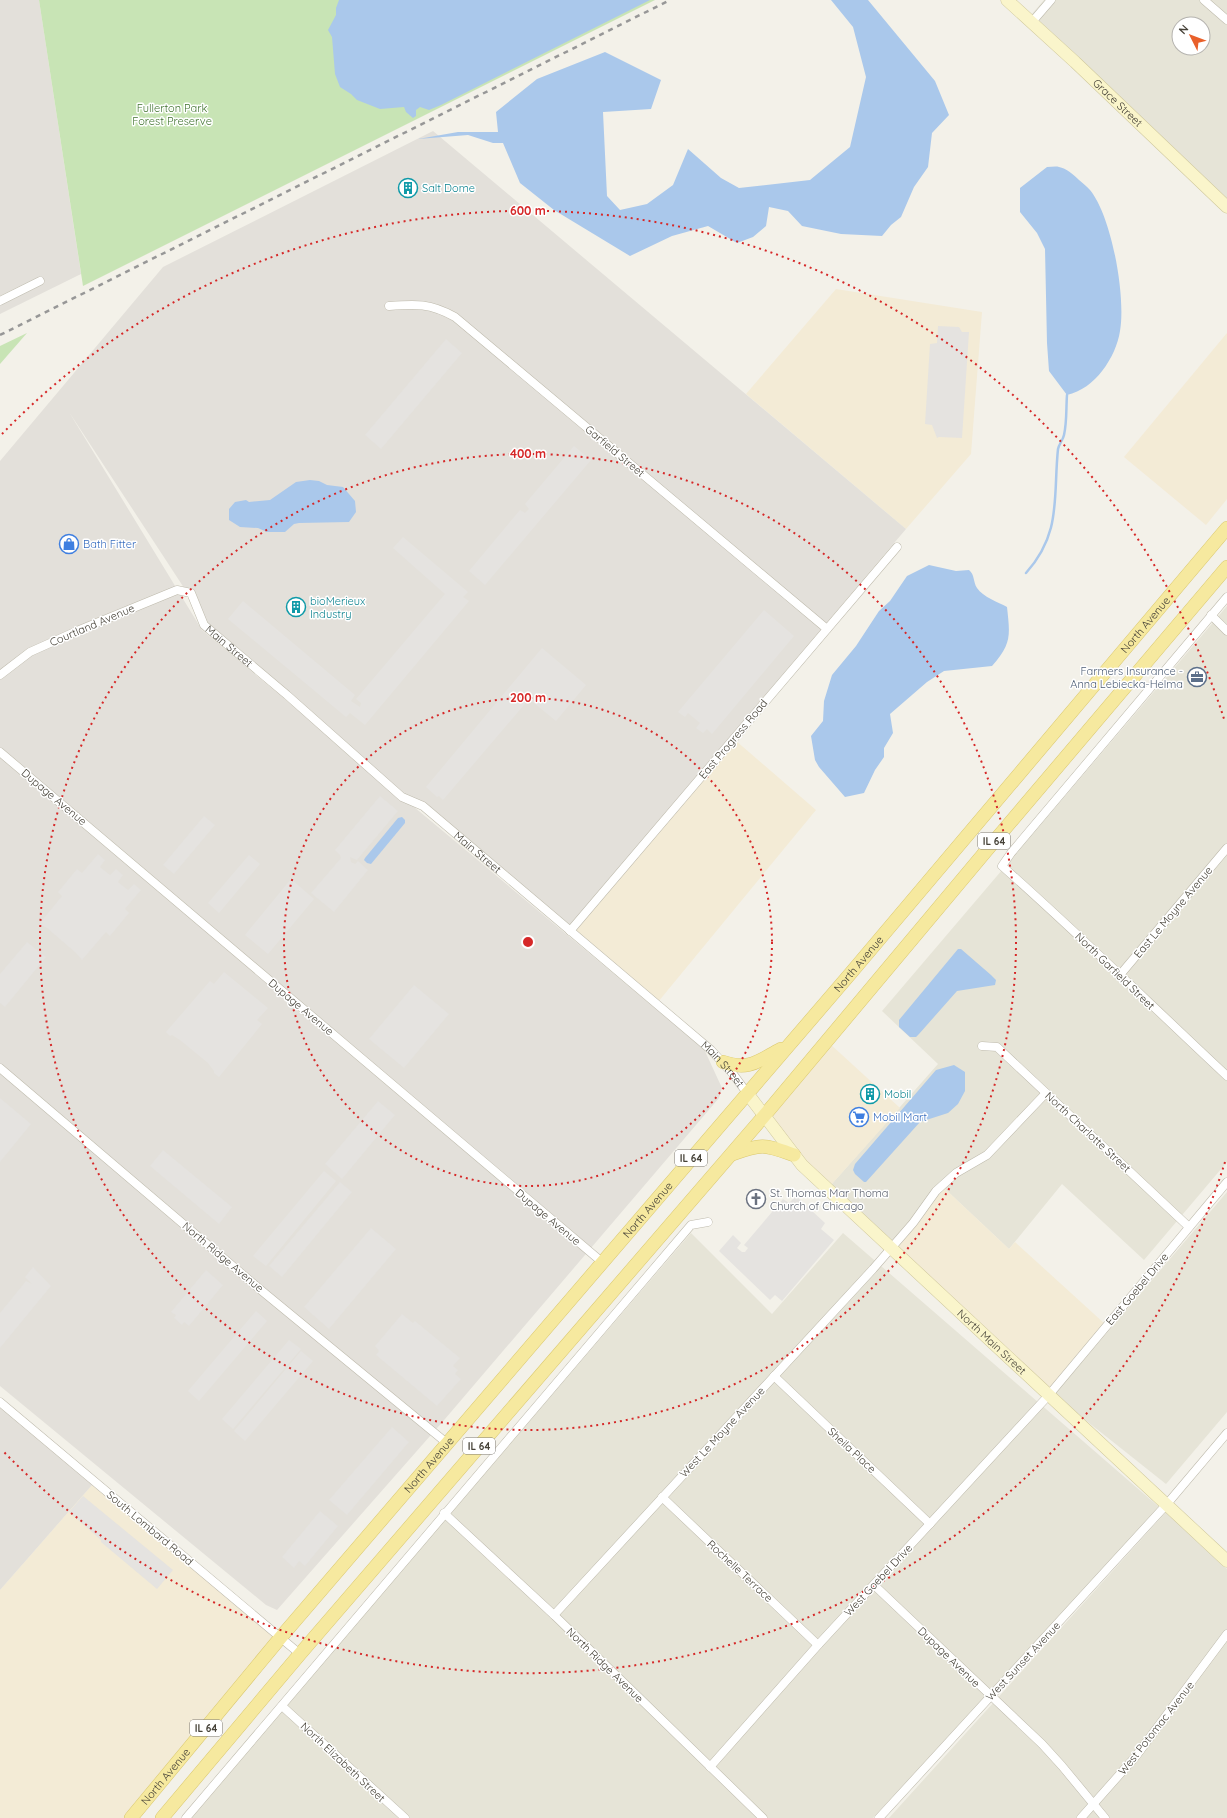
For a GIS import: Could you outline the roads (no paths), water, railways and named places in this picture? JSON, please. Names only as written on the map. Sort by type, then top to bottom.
[{"type":"main road","name":"North Avenue","points":[[131,1818],[281,1637],[850,974],[1227,528]]},
{"type":"main road","name":"IL 64","points":[[162,1818],[300,1654],[764,1116],[1227,567]]},
{"type":"main road","points":[[723,1062],[736,1067],[746,1066],[788,1046]]},
{"type":"main road","points":[[731,1154],[756,1146],[770,1147],[794,1155]]},
{"type":"street","name":"Grace Street","points":[[1007,0],[1227,208]]},
{"type":"street","points":[[1032,22],[1051,0]]},
{"type":"street","points":[[1204,0],[1227,20]]},
{"type":"street","points":[[0,301],[40,281]]},
{"type":"street","name":"Garfield Street","points":[[389,306],[425,304],[445,311],[454,317],[827,629]]},
{"type":"street","name":"East Progress Road","points":[[570,931],[897,547]]},
{"type":"street","name":"Courtland Avenue","points":[[0,676],[30,652],[77,631],[177,590],[191,593]]},
{"type":"street","name":"Main Street","points":[[191,593],[204,624],[224,644],[287,695],[402,797],[423,806],[712,1050],[723,1062],[764,1116]]},
{"type":"street","points":[[1227,598],[1211,615],[1227,630]]},
{"type":"street","name":"North Garfield Street","points":[[1211,615],[1011,853],[1002,866],[1051,909],[1119,976],[1227,1076]]},
{"type":"street","name":"Dupage Avenue","points":[[0,752],[602,1262]]},
{"type":"street","name":"East Le Moyne Avenue","points":[[1119,976],[1227,849]]},
{"type":"street","name":"North Charlotte Street","points":[[982,1046],[997,1047],[1189,1227]]},
{"type":"street","name":"North Ridge Avenue","points":[[0,1068],[262,1291],[448,1444]]},
{"type":"street","points":[[891,1248],[936,1191],[956,1173],[987,1155],[1046,1093]]},
{"type":"street","name":"North Main Street","points":[[764,1116],[802,1165],[828,1190],[1227,1561]]},
{"type":"street","name":"East Goebel Drive","points":[[1048,1396],[1227,1182]]},
{"type":"street","points":[[186,1818],[444,1513],[691,1225],[708,1222]]},
{"type":"street","name":"West Le Moyne Avenue","points":[[554,1615],[891,1248]]},
{"type":"street","name":"Sheila Place","points":[[774,1376],[930,1524]]},
{"type":"street","name":"West Goebel Drive","points":[[710,1767],[818,1645],[1048,1396]]},
{"type":"street","name":"South Lombard Road","points":[[0,1402],[300,1654]]},
{"type":"street","name":"West Sunset Avenue","points":[[879,1818],[1167,1504],[1227,1433]]},
{"type":"street","name":"Rochelle Terrace","points":[[662,1497],[818,1645]]},
{"type":"street","name":"North Ridge Avenue","points":[[444,1513],[554,1615],[763,1818]]},
{"type":"street","name":"Dupage Avenue","points":[[874,1585],[990,1697],[1042,1744],[1106,1818]]},
{"type":"street","name":"West Potomac Avenue","points":[[1081,1818],[1136,1756],[1227,1634]]},
{"type":"street","name":"North Elizabeth Street","points":[[282,1706],[405,1818]]},
{"type":"water","points":[[339,0],[650,0],[441,105],[429,110],[420,107],[416,110],[416,116],[413,118],[406,112],[404,107],[380,109],[357,100],[340,87],[335,74],[332,37],[328,30],[336,15],[336,8]]},
{"type":"water","points":[[831,0],[868,0],[935,81],[949,115],[932,133],[928,167],[914,187],[901,217],[891,225],[882,236],[841,234],[802,226],[788,211],[769,207],[766,226],[753,237],[737,243],[708,226],[672,236],[630,256],[554,210],[520,183],[503,143],[493,143],[468,135],[418,139],[458,132],[498,132],[496,112],[537,79],[605,52],[661,80],[651,109],[603,112],[607,196],[620,210],[647,204],[673,185],[688,149],[721,178],[739,188],[810,180],[850,147],[866,77],[853,27]]},
{"type":"water","points":[[1047,167],[1058,167],[1070,172],[1090,190],[1098,202],[1105,219],[1116,258],[1121,298],[1120,331],[1118,341],[1109,361],[1095,379],[1087,386],[1077,392],[1067,395],[1049,371],[1045,249],[1037,233],[1020,212],[1020,188]]},
{"type":"water","points":[[310,480],[319,481],[327,485],[343,487],[355,501],[356,512],[349,522],[299,523],[294,524],[285,532],[267,532],[258,528],[240,527],[229,520],[229,509],[235,502],[246,500],[249,502],[270,500],[296,482]]},
{"type":"water","points":[[929,565],[956,571],[969,570],[977,588],[980,591],[987,597],[1007,607],[1009,632],[1006,645],[999,658],[992,666],[944,671],[927,682],[890,714],[893,733],[884,748],[884,757],[875,770],[864,793],[845,797],[819,767],[815,760],[811,736],[823,721],[824,701],[832,675],[856,646],[879,611],[890,601],[907,576]]},
{"type":"water","points":[[402,817],[405,820],[405,823],[371,864],[367,863],[364,860],[365,858],[398,818]]},
{"type":"water","points":[[958,949],[961,949],[991,975],[996,980],[995,985],[957,991],[916,1037],[910,1037],[899,1027],[899,1020]]},
{"type":"water","points":[[954,1065],[965,1072],[965,1091],[958,1104],[948,1113],[920,1122],[866,1182],[864,1182],[855,1174],[853,1170],[855,1164],[936,1070]]},
{"type":"waterway","points":[[1026,573],[1038,558],[1051,529],[1054,514],[1058,449],[1065,430],[1067,395]]},
{"type":"railway","points":[[0,335],[670,0]]},
{"type":"place","name":"Salt Dome","points":[[408,188]]},
{"type":"place","name":"Bath Fitter","points":[[69,544]]},
{"type":"place","name":"bioMerieux Industry","points":[[296,607]]},
{"type":"place","name":"Farmers Insurance - Anna Lebiecka-Helma","points":[[1197,677]]},
{"type":"place","name":"Mobil","points":[[870,1094]]},
{"type":"place","name":"Mobil Mart","points":[[859,1117]]},
{"type":"place","name":"St. Thomas Mar Thoma Church of Chicago","points":[[756,1199]]},
{"type":"park label","name":"Fullerton Park Forest Preserve","points":[[172,114]]}]
